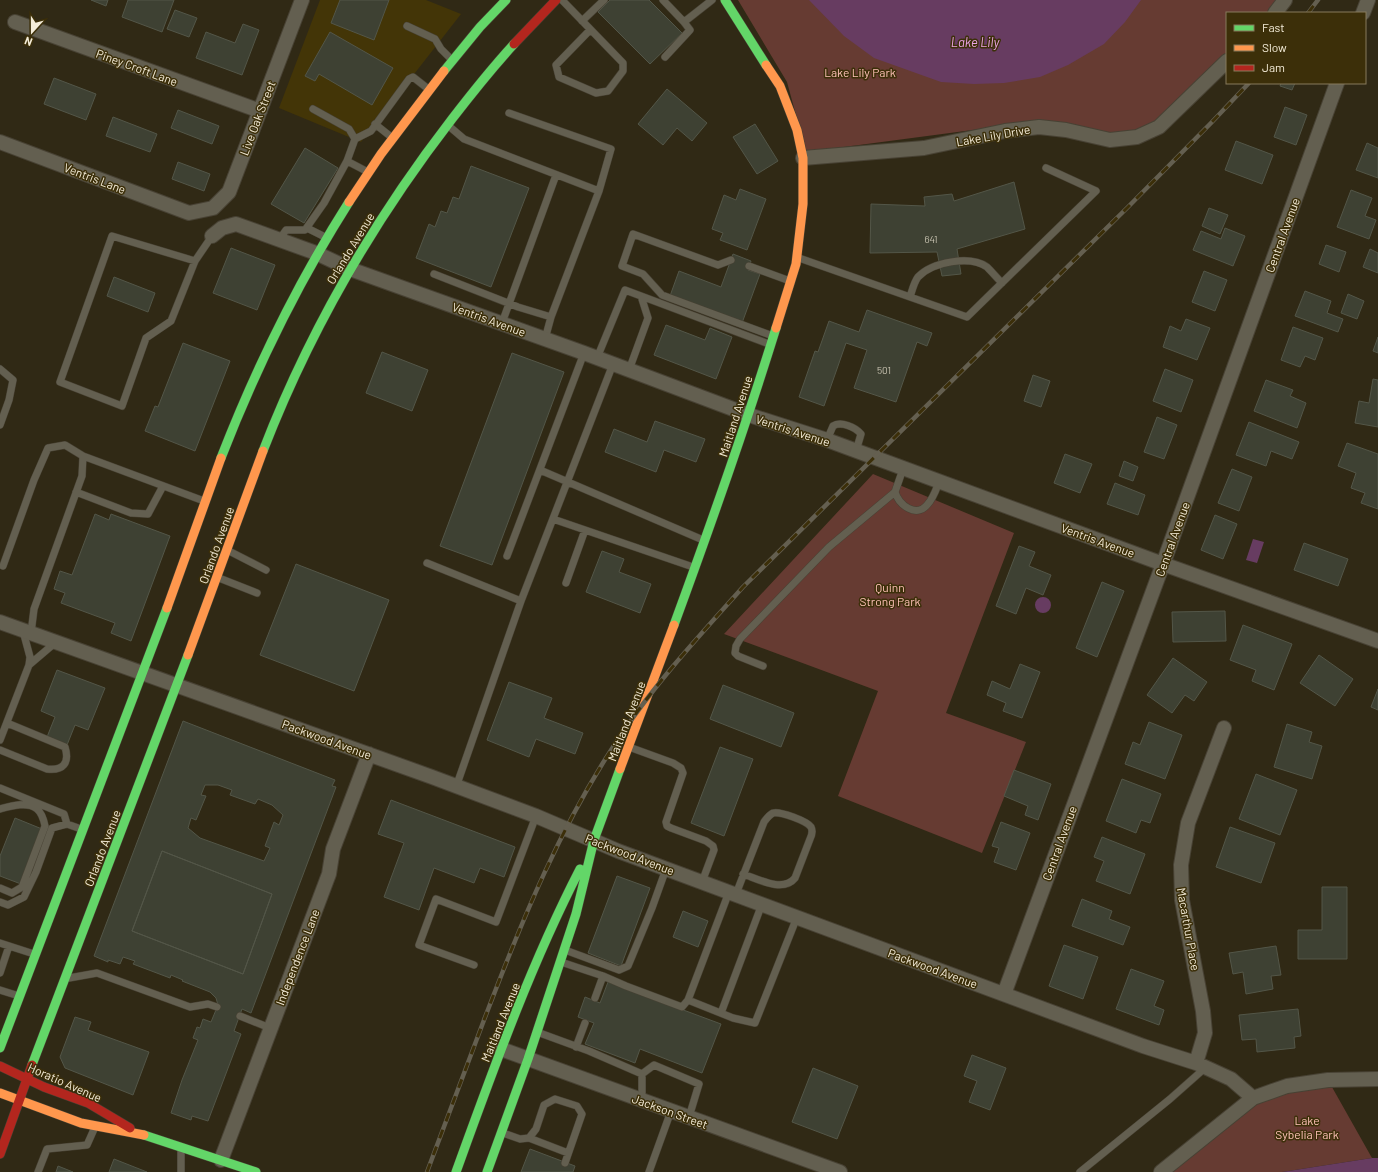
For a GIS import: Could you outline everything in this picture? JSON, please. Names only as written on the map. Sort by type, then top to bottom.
[{"type":"main road","name":"Orlando Avenue","points":[[0,1048],[241,408],[264,355],[316,253],[368,172],[429,89],[506,0]]},
{"type":"main road","name":"Orlando Avenue","points":[[0,1154],[64,979],[276,419],[324,318],[350,269],[413,170],[447,124],[522,35],[556,0]]},
{"type":"main road","name":"Maitland Avenue","points":[[456,1172],[501,1049],[560,908],[594,840],[629,747],[696,568],[749,415],[791,281],[796,258],[803,204],[803,158],[797,130],[780,86],[725,0]]},
{"type":"main road","name":"Maitland Avenue","points":[[487,1172],[561,962],[576,914],[594,840]]},
{"type":"main road","name":"Horatio Avenue","points":[[0,1066],[27,1079],[88,1103],[141,1134]]},
{"type":"main road","name":"Horatio Avenue","points":[[0,1093],[81,1123],[141,1134],[256,1172]]},
{"type":"street","name":"Live Oak Street","points":[[189,214],[213,208],[229,192],[302,0]]},
{"type":"street","points":[[1276,12],[1285,0]]},
{"type":"street","points":[[1363,12],[1368,0]]},
{"type":"street","name":"Piney Croft Lane","points":[[15,22],[260,111]]},
{"type":"street","name":"Lake Lily Drive","points":[[803,158],[924,148],[1005,131],[1040,127],[1066,130],[1110,140],[1137,137],[1159,127],[1226,62]]},
{"type":"street","name":"Central Avenue","points":[[1004,994],[1163,564],[1337,84]]},
{"type":"street","name":"Ventris Lane","points":[[0,142],[189,214]]},
{"type":"street","name":"Ventris Avenue","points":[[212,236],[222,228],[236,224],[316,253],[350,269],[584,353],[749,415],[827,440],[1163,564],[1378,641]]},
{"type":"street","name":"Packwood Avenue","points":[[0,623],[369,754],[536,816],[618,851],[1200,1066],[1231,1079],[1253,1098]]},
{"type":"street","name":"Macarthur Place","points":[[1200,1066],[1205,1033],[1203,1011],[1182,900],[1181,865],[1188,823],[1224,728]]},
{"type":"street","name":"Independence Lane","points":[[222,1160],[270,1028],[329,874],[333,849],[369,754]]},
{"type":"street","name":"Jackson Street","points":[[501,1049],[840,1172]]},
{"type":"street","points":[[1161,1172],[1253,1098],[1287,1086],[1328,1080],[1378,1079]]},
{"type":"lane","points":[[562,0],[623,63],[623,71],[608,91],[596,93],[559,77],[556,65],[590,30]]},
{"type":"lane","points":[[582,21],[604,0]]},
{"type":"lane","points":[[663,0],[690,30],[665,57]]},
{"type":"lane","points":[[684,22],[712,0]]},
{"type":"lane","points":[[407,26],[435,39],[441,49],[453,60]]},
{"type":"lane","points":[[279,240],[286,230],[305,230],[307,228],[324,204],[347,161],[355,139],[371,131],[409,79],[413,77],[429,89]]},
{"type":"lane","points":[[313,109],[349,128],[355,139]]},
{"type":"lane","points":[[509,113],[611,149],[599,192],[545,339]]},
{"type":"lane","points":[[375,124],[392,138]]},
{"type":"lane","points":[[447,124],[464,139],[599,192]]},
{"type":"lane","points":[[347,161],[368,172]]},
{"type":"lane","points":[[796,258],[967,317],[1096,191],[1046,168]]},
{"type":"lane","points":[[502,324],[556,175]]},
{"type":"lane","points":[[307,228],[326,238]]},
{"type":"lane","points":[[731,260],[718,265],[633,234],[622,266],[643,274],[662,295],[772,340]]},
{"type":"lane","points":[[195,261],[112,236],[60,382],[122,406],[146,338],[171,321],[195,261],[212,236]]},
{"type":"lane","points":[[910,297],[917,278],[931,267],[955,261],[970,260],[986,267],[1002,283]]},
{"type":"lane","points":[[749,266],[791,281]]},
{"type":"lane","points":[[434,274],[509,303],[552,317]]},
{"type":"lane","points":[[597,358],[625,290],[772,340]]},
{"type":"lane","points":[[629,370],[648,318],[641,296]]},
{"type":"lane","points":[[507,556],[584,353]]},
{"type":"lane","points":[[456,787],[521,600],[613,364]]},
{"type":"lane","points":[[0,369],[12,380],[0,424]]},
{"type":"lane","points":[[827,440],[833,426],[838,423],[842,424],[857,430],[861,434],[856,451]]},
{"type":"lane","points":[[3,566],[34,480],[48,448],[65,445],[83,456],[206,502]]},
{"type":"lane","points":[[0,740],[29,665],[30,657],[27,632],[82,476],[83,456]]},
{"type":"lane","points":[[763,666],[738,656],[735,653],[736,646],[740,639],[829,547],[895,492],[904,469]]},
{"type":"lane","points":[[540,470],[705,541]]},
{"type":"lane","points":[[895,492],[900,503],[914,510],[920,510],[926,507],[931,501],[939,482]]},
{"type":"lane","points":[[76,492],[131,513],[148,514],[163,486]]},
{"type":"lane","points":[[553,519],[696,568]]},
{"type":"lane","points":[[566,583],[585,530]]},
{"type":"lane","points":[[227,550],[266,570]]},
{"type":"lane","points":[[427,562],[521,600]]},
{"type":"lane","points":[[217,577],[257,593]]},
{"type":"lane","points":[[29,665],[56,642]]},
{"type":"lane","points":[[0,750],[47,769],[54,770],[62,767],[67,760],[65,747],[7,723]]},
{"type":"lane","points":[[629,747],[673,763],[681,768],[683,773],[666,822],[667,826],[706,841],[713,846],[714,850],[702,882]]},
{"type":"lane","points":[[0,788],[64,814],[67,824]]},
{"type":"lane","points":[[0,809],[14,805],[28,805],[37,809],[46,826],[22,887],[12,893],[0,888]]},
{"type":"lane","points":[[561,962],[603,976],[682,1007],[688,1000],[732,893],[744,874],[764,822],[768,816],[773,813],[780,813],[808,823],[812,828],[812,834],[795,878],[791,882],[786,885],[771,884],[744,874]]},
{"type":"lane","points":[[474,965],[419,945],[436,898],[496,922],[536,816]]},
{"type":"lane","points":[[0,902],[8,905],[24,897],[36,872],[52,828],[67,824],[83,830]]},
{"type":"lane","points":[[564,950],[619,970],[628,966],[666,869]]},
{"type":"lane","points":[[721,1013],[762,904]]},
{"type":"lane","points":[[688,1000],[733,1018],[755,1023],[798,917]]},
{"type":"lane","points":[[0,943],[35,954]]},
{"type":"lane","points":[[0,973],[9,946]]},
{"type":"lane","points":[[64,979],[97,973],[190,1007],[208,1004],[217,1007]]},
{"type":"lane","points":[[595,998],[603,976]]},
{"type":"lane","points":[[0,990],[20,997]]},
{"type":"lane","points":[[240,1016],[270,1028]]},
{"type":"lane","points":[[576,1046],[585,1023]]},
{"type":"lane","points":[[537,1032],[576,1046],[642,1074]]},
{"type":"lane","points":[[642,1074],[654,1065],[699,1084],[689,1117]]},
{"type":"lane","points":[[1080,1172],[1170,1099],[1200,1066]]},
{"type":"lane","points":[[642,1074],[642,1100]]},
{"type":"lane","points":[[529,1138],[536,1129],[544,1105],[555,1099],[577,1106],[582,1114],[565,1162]]},
{"type":"lane","points":[[649,1172],[671,1111]]},
{"type":"lane","points":[[38,1172],[47,1149],[87,1145],[95,1126]]},
{"type":"lane","points":[[501,1132],[520,1139],[529,1138],[568,1153]]},
{"type":"lane","points":[[181,1147],[181,1172]]},
{"type":"shaded area","points":[[320,0],[426,0],[461,14],[361,142],[279,108]]},
{"type":"green space","name":"Lake Lily Park","points":[[738,0],[1279,0],[1269,12],[1226,12],[1226,56],[1157,123],[1136,131],[1110,133],[1040,121],[806,152],[787,82]]},
{"type":"green space","name":"Quinn Strong Park","points":[[873,474],[1014,533],[946,713],[1026,742],[982,853],[838,796],[878,691],[724,634]]},
{"type":"green space","name":"Lake Sybelia Park","points":[[1328,1080],[1372,1158],[1282,1172],[1162,1172],[1253,1098]]},
{"type":"water","name":"Lake Lily","points":[[809,0],[1141,0],[1125,22],[1104,44],[1068,65],[1040,77],[1004,83],[974,84],[941,82],[874,58],[844,36]]},
{"type":"water","points":[[1253,539],[1264,542],[1257,563],[1246,560]]},
{"type":"water","points":[[1040,597],[1046,597],[1051,602],[1049,611],[1046,613],[1040,613],[1035,608],[1035,602]]},
{"type":"water","points":[[1378,1158],[1378,1172],[1282,1172]]},
{"type":"building","points":[[91,0],[108,0],[106,6]]},
{"type":"building","points":[[128,0],[174,0],[162,32],[122,17]]},
{"type":"building","points":[[340,0],[389,0],[374,40],[331,23]]},
{"type":"building","points":[[610,0],[649,0],[682,33],[650,64],[598,12]]},
{"type":"building","points":[[175,10],[197,18],[189,37],[167,29]]},
{"type":"building","points":[[243,24],[259,30],[242,75],[196,58],[206,32],[235,43]]},
{"type":"building","points":[[330,32],[393,68],[372,105],[319,74],[315,81],[305,76]]},
{"type":"building","points":[[54,78],[96,94],[86,120],[44,104]]},
{"type":"building","points":[[1281,84],[1295,84],[1292,90],[1280,86]]},
{"type":"building","points":[[667,89],[707,123],[692,141],[677,128],[663,145],[638,124]]},
{"type":"building","points":[[1285,107],[1307,115],[1296,145],[1274,137]]},
{"type":"building","points":[[178,110],[219,126],[212,144],[171,128]]},
{"type":"building","points":[[113,117],[157,134],[150,152],[106,136]]},
{"type":"building","points":[[755,124],[778,161],[757,174],[733,137]]},
{"type":"building","points":[[1236,141],[1273,155],[1262,184],[1225,170]]},
{"type":"building","points":[[1367,143],[1378,148],[1378,178],[1356,170]]},
{"type":"building","points":[[305,148],[338,168],[304,223],[271,204]]},
{"type":"building","points":[[178,162],[210,174],[204,191],[172,179]]},
{"type":"building","points":[[471,166],[529,188],[491,287],[416,258],[429,224],[435,227],[441,211],[447,213],[453,197],[459,199]]},
{"type":"building","points":[[1014,182],[1025,229],[957,249],[961,274],[942,276],[937,252],[870,253],[871,204],[925,206],[924,197],[952,194],[954,201]]},
{"type":"building","points":[[740,189],[766,199],[747,250],[720,240],[723,233],[712,229],[724,195],[736,200]]},
{"type":"building","points":[[1351,190],[1372,198],[1365,216],[1376,220],[1369,239],[1337,227]]},
{"type":"building","points":[[1209,208],[1228,215],[1220,234],[1202,226]]},
{"type":"building","points":[[1225,228],[1245,236],[1233,266],[1193,250],[1201,231],[1221,239]]},
{"type":"building","points":[[1326,245],[1346,252],[1339,272],[1319,264]]},
{"type":"building","points":[[231,248],[275,265],[257,310],[213,293]]},
{"type":"building","points":[[1370,249],[1378,253],[1378,273],[1363,267]]},
{"type":"building","points":[[733,254],[751,261],[748,270],[760,274],[742,323],[670,296],[679,271],[721,287]]},
{"type":"building","points":[[1204,271],[1227,280],[1215,311],[1192,302]]},
{"type":"building","points":[[114,277],[155,293],[148,312],[107,296]]},
{"type":"building","points":[[1305,291],[1331,301],[1327,313],[1343,319],[1338,332],[1295,316]]},
{"type":"building","points":[[1348,294],[1364,301],[1357,319],[1341,313]]},
{"type":"building","points":[[867,310],[932,333],[927,346],[917,342],[896,402],[854,388],[867,350],[846,343],[824,406],[799,397],[815,351],[818,352],[829,321],[859,332]]},
{"type":"building","points":[[1186,319],[1210,328],[1197,360],[1163,347],[1170,326],[1181,331]]},
{"type":"building","points":[[666,325],[705,340],[710,328],[732,337],[716,379],[654,355]]},
{"type":"building","points":[[1293,327],[1323,338],[1315,360],[1305,356],[1300,367],[1281,360]]},
{"type":"building","points":[[1378,337],[1378,353],[1373,351]]},
{"type":"building","points":[[183,343],[230,361],[195,451],[145,431],[155,406],[158,407]]},
{"type":"building","points":[[382,352],[428,370],[412,411],[366,393]]},
{"type":"building","points":[[512,353],[564,372],[492,565],[440,546]]},
{"type":"building","points":[[1165,369],[1193,380],[1181,412],[1153,401]]},
{"type":"building","points":[[1033,375],[1050,381],[1041,407],[1024,401]]},
{"type":"building","points":[[1373,379],[1378,380],[1378,427],[1355,423],[1359,401],[1369,403]]},
{"type":"building","points":[[1266,380],[1293,390],[1290,396],[1306,403],[1297,428],[1254,411]]},
{"type":"building","points":[[1157,417],[1177,425],[1164,459],[1144,452]]},
{"type":"building","points":[[655,421],[705,439],[696,462],[664,450],[656,472],[605,452],[614,429],[647,442]]},
{"type":"building","points":[[1249,422],[1299,442],[1292,459],[1271,451],[1266,466],[1236,455]]},
{"type":"building","points":[[1347,443],[1378,454],[1378,509],[1361,503],[1365,493],[1351,488],[1356,473],[1338,466]]},
{"type":"building","points":[[1065,454],[1092,464],[1080,493],[1054,483]]},
{"type":"building","points":[[1124,461],[1138,467],[1133,481],[1119,476]]},
{"type":"building","points":[[1232,469],[1252,477],[1239,511],[1218,503]]},
{"type":"building","points":[[1115,483],[1145,495],[1138,515],[1107,504]]},
{"type":"building","points":[[95,514],[109,520],[111,514],[170,536],[131,641],[111,633],[115,623],[61,603],[65,593],[54,589],[60,571],[72,575]]},
{"type":"building","points":[[1215,515],[1237,524],[1223,559],[1201,550]]},
{"type":"building","points":[[1304,543],[1348,559],[1338,586],[1294,570]]},
{"type":"building","points":[[1019,546],[1035,552],[1029,566],[1051,575],[1043,595],[1026,588],[1016,614],[996,606]]},
{"type":"building","points":[[602,551],[624,559],[619,572],[651,584],[640,613],[586,592]]},
{"type":"building","points":[[296,564],[389,600],[354,691],[260,655]]},
{"type":"building","points":[[1102,582],[1124,591],[1097,657],[1076,648]]},
{"type":"building","points":[[1225,611],[1226,641],[1173,642],[1172,612]]},
{"type":"building","points":[[1243,625],[1292,644],[1274,690],[1252,681],[1256,670],[1230,660]]},
{"type":"building","points":[[1319,655],[1353,679],[1335,706],[1300,683]]},
{"type":"building","points":[[1173,658],[1207,682],[1194,701],[1185,695],[1172,713],[1147,695]]},
{"type":"building","points":[[1020,664],[1040,672],[1022,718],[1003,711],[1006,703],[987,695],[992,681],[1010,689]]},
{"type":"building","points":[[57,670],[105,688],[88,730],[75,725],[67,745],[47,737],[55,717],[41,711]]},
{"type":"building","points":[[509,682],[552,698],[544,718],[583,733],[575,754],[536,739],[529,757],[487,740]]},
{"type":"building","points":[[723,685],[794,713],[781,747],[710,719]]},
{"type":"building","points":[[1378,689],[1378,710],[1371,707]]},
{"type":"building","points":[[183,721],[335,780],[332,786],[336,787],[251,1013],[242,1009],[234,1031],[241,1034],[208,1121],[192,1116],[191,1120],[171,1113],[198,1040],[193,1038],[197,1027],[200,1028],[203,1019],[211,1022],[218,1005],[216,998],[210,992],[171,975],[170,978],[133,964],[135,961],[123,957],[120,964],[108,960],[108,962],[94,956]],"holes":[[[205,785],[218,785],[232,790],[230,795],[255,804],[258,799],[272,805],[283,815],[279,825],[274,822],[265,846],[270,848],[264,861],[200,838],[188,828],[191,818],[196,820],[206,796],[201,795]],[[162,851],[272,894],[243,974],[132,931]]]},
{"type":"building","points":[[1149,722],[1182,735],[1165,779],[1125,764],[1133,742],[1140,745]]},
{"type":"building","points":[[1287,724],[1312,732],[1309,742],[1322,746],[1312,779],[1274,767]]},
{"type":"building","points":[[720,747],[753,759],[724,836],[691,823]]},
{"type":"building","points":[[1014,770],[1051,784],[1038,820],[1025,815],[1028,806],[1004,796]]},
{"type":"building","points":[[1256,774],[1297,790],[1280,835],[1239,819]]},
{"type":"building","points":[[1122,779],[1161,794],[1150,823],[1141,820],[1136,833],[1106,821]]},
{"type":"building","points":[[391,800],[515,847],[504,877],[480,868],[474,883],[434,868],[419,910],[384,897],[404,843],[378,834]]},
{"type":"building","points":[[15,818],[42,829],[21,884],[0,876],[0,856]]},
{"type":"building","points":[[1001,822],[1030,833],[1016,870],[994,862],[999,848],[992,846]]},
{"type":"building","points":[[1230,827],[1275,843],[1261,883],[1216,867]]},
{"type":"building","points":[[1102,837],[1145,854],[1130,894],[1096,881],[1104,861],[1094,857]]},
{"type":"building","points":[[162,851],[272,894],[243,974],[132,931]]},
{"type":"building","points":[[617,876],[650,888],[621,966],[588,953]]},
{"type":"building","points":[[1322,887],[1347,887],[1347,959],[1298,959],[1298,930],[1322,930]]},
{"type":"building","points":[[1082,899],[1112,911],[1109,919],[1130,927],[1123,945],[1072,926]]},
{"type":"building","points":[[683,911],[708,921],[698,947],[673,937]]},
{"type":"building","points":[[1064,945],[1098,957],[1083,999],[1049,986]]},
{"type":"building","points":[[1276,946],[1281,975],[1271,976],[1273,989],[1246,994],[1243,972],[1233,974],[1229,953]]},
{"type":"building","points":[[1131,969],[1164,981],[1154,1006],[1164,1010],[1159,1025],[1116,1009]]},
{"type":"building","points":[[608,982],[721,1024],[702,1073],[640,1049],[635,1063],[585,1044],[594,1023],[578,1017],[585,997],[600,1003]]},
{"type":"building","points":[[1298,1009],[1301,1036],[1294,1037],[1295,1048],[1257,1052],[1256,1039],[1242,1040],[1239,1015]]},
{"type":"building","points":[[75,1017],[91,1022],[88,1030],[149,1052],[133,1095],[65,1068],[60,1057]]},
{"type":"building","points":[[972,1055],[1006,1068],[990,1110],[969,1102],[977,1081],[964,1076]]},
{"type":"building","points":[[813,1068],[858,1086],[837,1139],[792,1122]]},
{"type":"building","points":[[530,1149],[575,1166],[573,1172],[521,1172]]},
{"type":"building","points":[[114,1159],[147,1172],[109,1172]]},
{"type":"building","points":[[58,1166],[73,1172],[56,1172]]},
{"type":"railway","points":[[1309,12],[1318,0]]},
{"type":"railway","points":[[427,1172],[498,983],[545,872],[581,800],[601,766],[636,713],[680,658],[743,587],[1128,207],[1248,84]]},
{"type":"traffic: fast","points":[[444,71],[480,27],[506,0]]},
{"type":"traffic: fast","points":[[725,0],[766,65]]},
{"type":"traffic: fast","points":[[263,451],[281,407],[322,320],[370,237],[423,157],[475,90],[514,44]]},
{"type":"traffic: fast","points":[[221,458],[263,359],[295,295],[349,202]]},
{"type":"traffic: fast","points":[[674,625],[727,477],[776,328]]},
{"type":"traffic: fast","points":[[0,1048],[167,608]]},
{"type":"traffic: fast","points":[[32,1065],[188,655]]},
{"type":"traffic: fast","points":[[487,1172],[528,1059],[576,914],[594,840],[620,769]]},
{"type":"traffic: fast","points":[[456,1172],[513,1019],[545,943],[580,869]]},
{"type":"traffic: fast","points":[[144,1135],[256,1172]]},
{"type":"traffic: slow","points":[[766,65],[780,86],[797,130],[803,158],[803,204],[796,264],[776,328]]},
{"type":"traffic: slow","points":[[349,202],[381,154],[444,71]]},
{"type":"traffic: slow","points":[[188,655],[263,451]]},
{"type":"traffic: slow","points":[[167,608],[221,458]]},
{"type":"traffic: slow","points":[[620,769],[674,625]]},
{"type":"traffic: slow","points":[[0,1093],[81,1123],[144,1135]]},
{"type":"traffic: jam","points":[[514,44],[556,0]]},
{"type":"traffic: jam","points":[[0,1154],[32,1065]]},
{"type":"traffic: jam","points":[[0,1066],[44,1087],[88,1103],[130,1128]]}]
